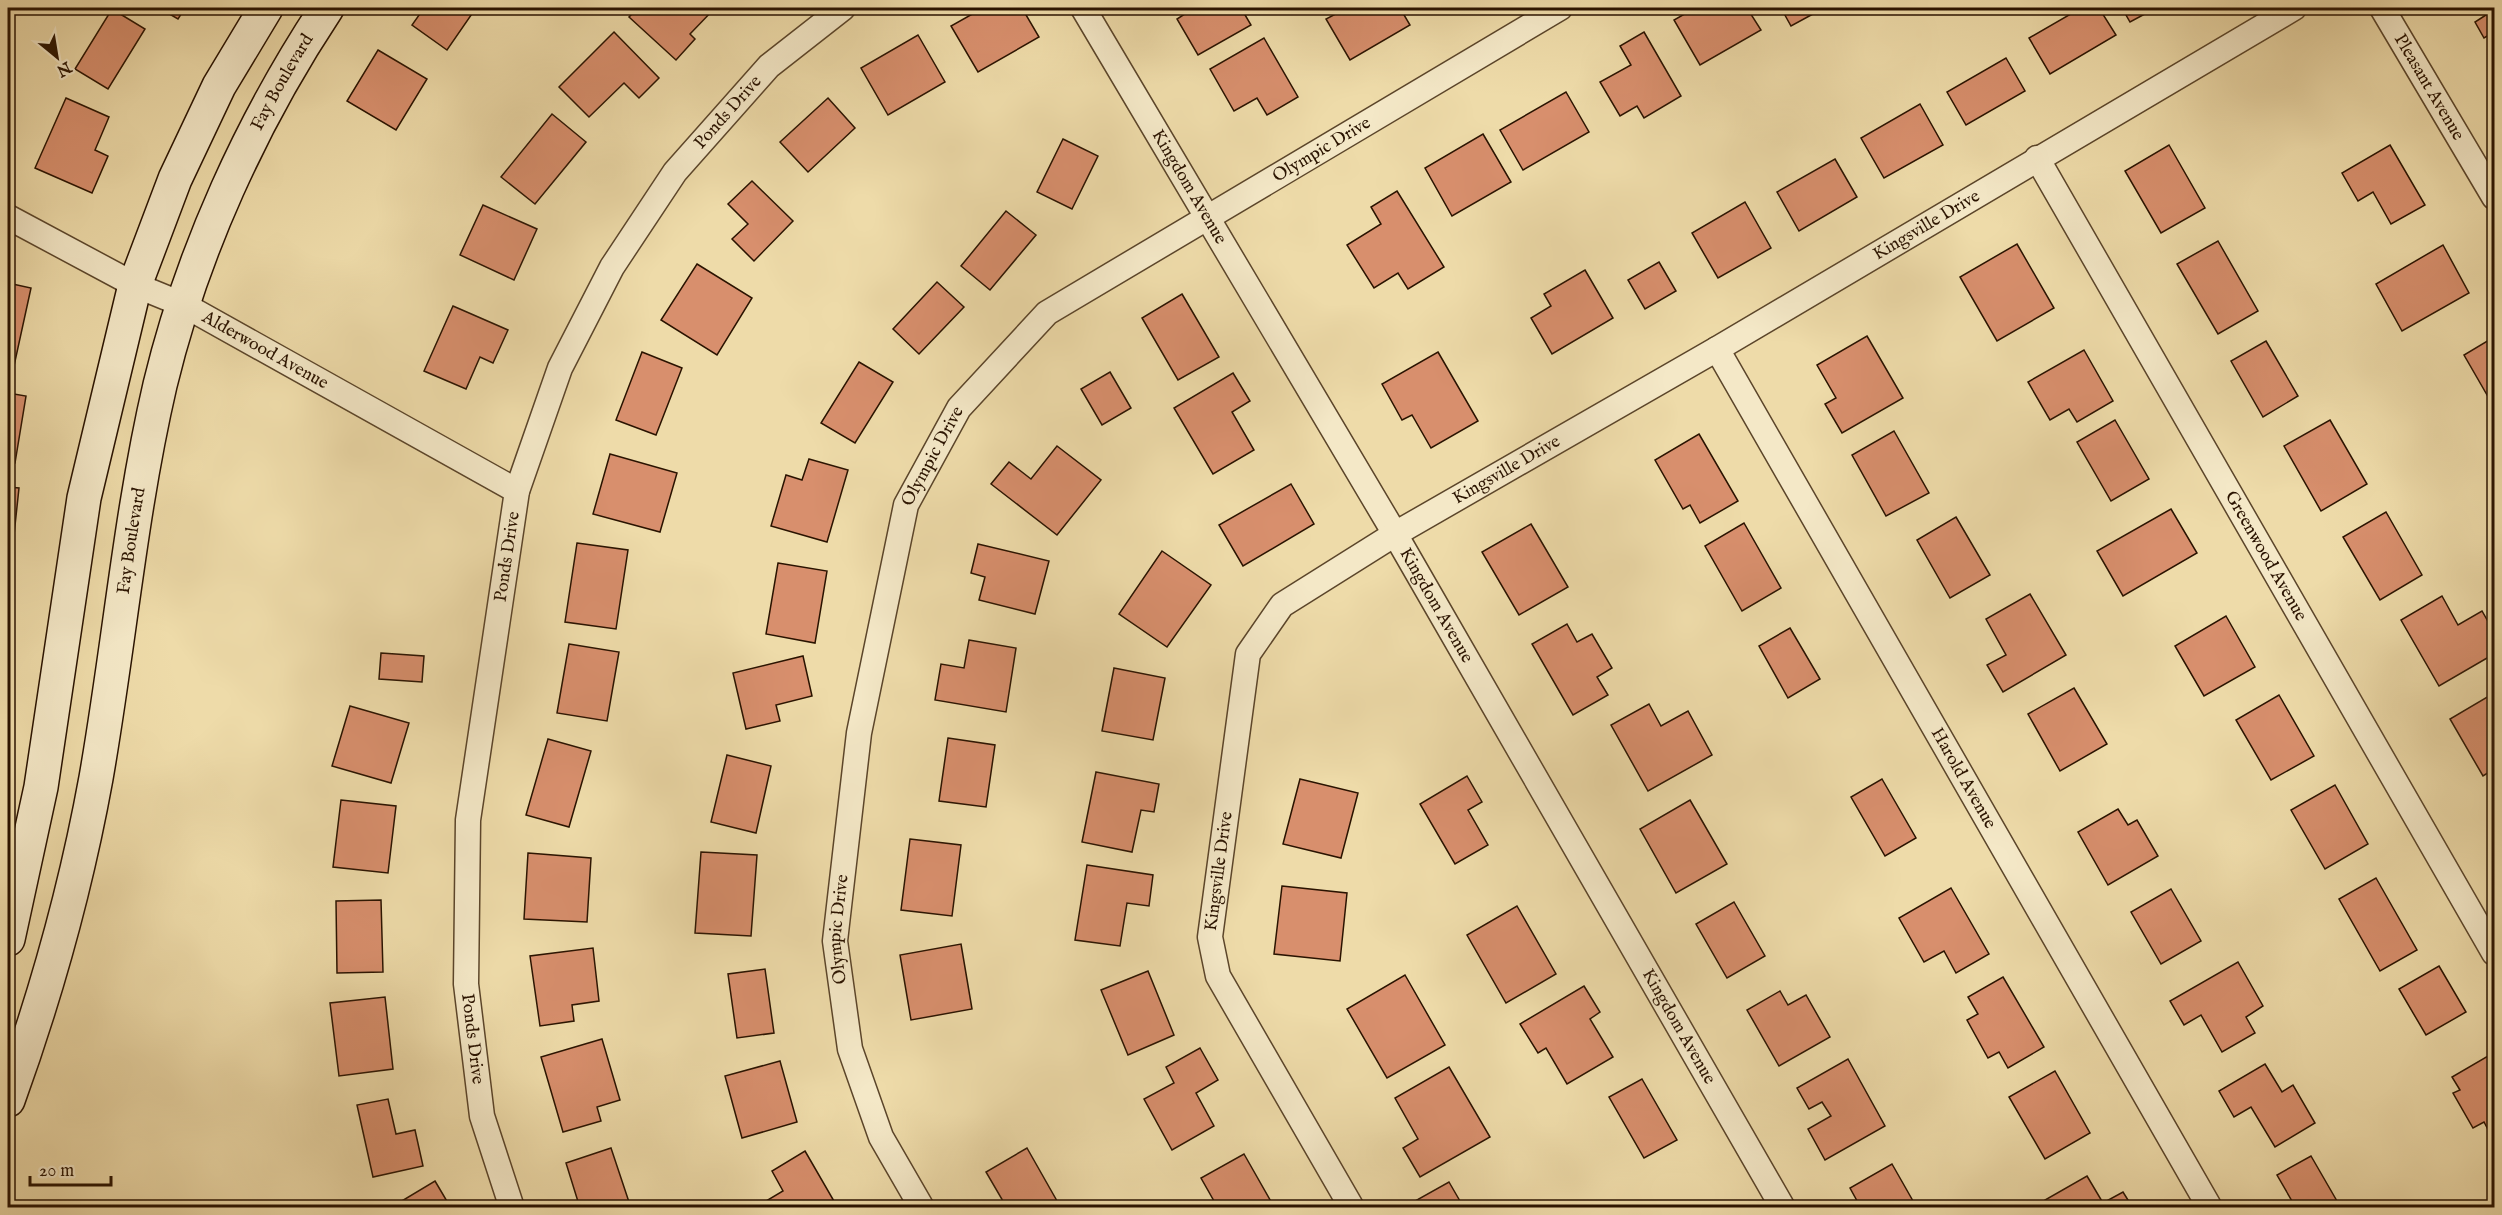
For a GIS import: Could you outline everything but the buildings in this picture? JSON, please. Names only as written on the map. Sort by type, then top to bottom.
[{"type":"main road","points":[[8,939],[41,787],[84,498],[135,285],[175,179],[214,96],[266,8]]},
{"type":"main road","name":"Fay Boulevard","points":[[8,1100],[51,969],[77,875],[96,777],[140,487],[160,384],[184,305],[223,201],[293,59],[327,8]]},
{"type":"street","name":"Ponds Drive","points":[[512,1208],[482,1116],[466,984],[468,820],[517,491],[560,368],[612,267],[675,172],[769,66],[843,8]]},
{"type":"street","name":"Kingdom Avenue","points":[[1083,8],[1395,534],[1783,1208]]},
{"type":"street","name":"Olympic Drive","points":[[922,1208],[881,1137],[850,1049],[835,941],[859,733],[906,505],[959,408],[1047,313],[1206,216],[1560,8]]},
{"type":"street","name":"Kingsville Drive","points":[[1352,1208],[1218,976],[1210,937],[1248,654],[1282,605],[1395,534],[1717,349],[2294,8]]},
{"type":"street","name":"Pleasant Avenue","points":[[2382,8],[2494,197]]},
{"type":"street","name":"Greenwood Avenue","points":[[2037,158],[2494,953]]},
{"type":"street","name":"Alderwood Avenue","points":[[8,217],[135,285],[184,305],[517,491]]},
{"type":"street","name":"Harold Avenue","points":[[1717,349],[2210,1208]]}]
